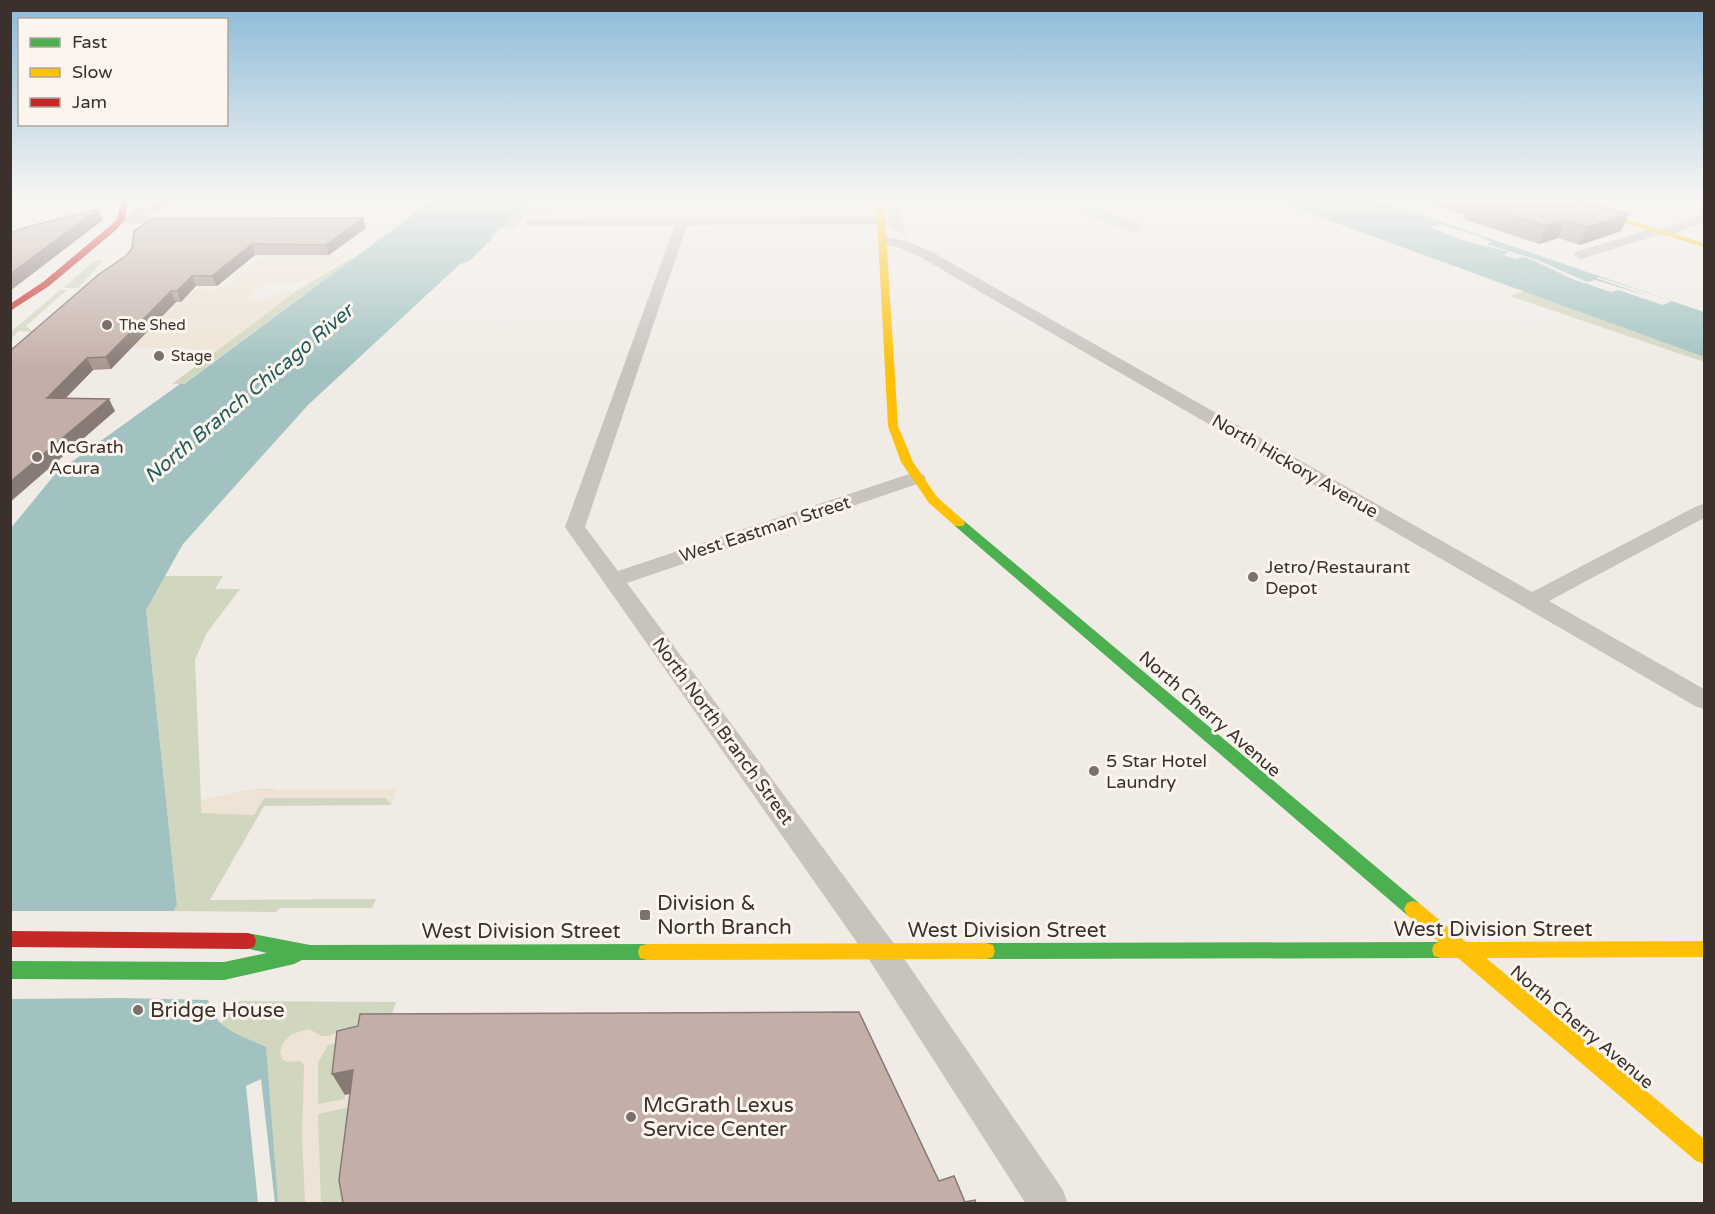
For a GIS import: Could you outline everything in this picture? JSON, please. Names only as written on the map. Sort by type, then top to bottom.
[{"type":"street","points":[[12,306],[46,284],[79,256]]},
{"type":"street","name":"North North Branch Street","points":[[670,256],[575,527],[881,951],[1049,1203]]},
{"type":"street","name":"North Cherry Avenue","points":[[884,256],[893,426],[900,447],[916,478],[944,510],[1258,779],[1704,1153]]},
{"type":"street","name":"North Hickory Avenue","points":[[928,256],[1704,700]]},
{"type":"street","name":"West Eastman Street","points":[[614,579],[916,478]]},
{"type":"street","points":[[1532,601],[1704,510]]},
{"type":"street","name":"West Division Street","points":[[10,939],[239,939],[310,953],[1704,949]]},
{"type":"street","name":"West Division Street","points":[[10,970],[224,971],[310,953]]},
{"type":"green space","points":[[349,259],[353,259],[183,384],[172,384],[283,299]]},
{"type":"green space","points":[[103,261],[78,288],[63,288],[93,262]]},
{"type":"green space","points":[[60,290],[67,290],[26,326],[33,332],[19,331],[11,339],[11,332]]},
{"type":"green space","points":[[1525,291],[1704,357],[1704,362],[1510,296]]},
{"type":"green space","points":[[164,576],[223,576],[215,589],[240,589],[206,634],[195,660],[201,801],[248,790],[274,789],[269,798],[386,798],[392,805],[264,806],[210,900],[376,899],[372,908],[280,908],[276,912],[173,911],[177,905],[146,610]]},
{"type":"green space","points":[[233,1001],[396,1002],[365,1090],[354,1203],[277,1203],[221,1025]]},
{"type":"shaded area","points":[[348,256],[326,271],[330,272],[310,282],[270,282],[253,292],[255,293],[246,298],[261,301],[286,291],[295,292],[218,350],[132,347],[176,302],[182,302],[199,287],[203,286],[201,289],[221,289],[226,285],[233,285],[236,282],[230,282],[248,270],[245,269],[255,261],[263,258],[260,257]]},
{"type":"shaded area","points":[[396,789],[392,805],[386,798],[264,798],[254,815],[201,813],[201,801],[248,790]]},
{"type":"shaded area","points":[[389,1018],[385,1028],[328,1045],[318,1063],[318,1104],[345,1099],[345,1095],[365,1090],[363,1104],[318,1114],[321,1203],[305,1203],[302,1135],[304,1065],[300,1061],[287,1062],[282,1059],[280,1051],[283,1043],[291,1035],[309,1029],[322,1036],[327,1036]]},
{"type":"water","name":"North Branch Chicago River","points":[[357,256],[475,256],[469,261],[460,264],[308,405],[183,544],[146,610],[177,905],[121,998],[208,1000],[217,1019],[223,1025],[238,1035],[266,1047],[278,1203],[11,1204],[11,528],[56,473],[180,384],[184,384]]},
{"type":"water","points":[[1426,256],[1539,256],[1704,312],[1704,357]]},
{"type":"pier","points":[[1505,256],[1523,256],[1587,282],[1595,280],[1648,296],[1596,278],[1598,277],[1672,301],[1663,305],[1618,290],[1611,292],[1572,279],[1524,257],[1517,259]]},
{"type":"pier","points":[[11,911],[177,911],[125,998],[10,999]]},
{"type":"pier","points":[[261,1079],[275,1203],[258,1203],[246,1086]]},
{"type":"building","points":[[10,256],[35,256],[10,274]]},
{"type":"building","points":[[126,256],[237,256],[212,276],[192,276],[177,291],[171,291],[106,357],[87,358],[47,398],[109,399],[10,482],[10,351],[98,275]]},
{"type":"building","name":"McGrath Lexus Service Center","points":[[859,1012],[939,1181],[954,1176],[965,1202],[975,1200],[976,1203],[343,1203],[339,1180],[353,1070],[332,1074],[337,1031],[358,1026],[360,1014]]},
{"type":"traffic: fast","points":[[959,523],[1413,909]]},
{"type":"traffic: fast","points":[[247,941],[310,953],[647,952]]},
{"type":"traffic: fast","points":[[986,951],[1441,950]]},
{"type":"traffic: fast","points":[[10,970],[224,971],[294,956]]},
{"type":"traffic: slow","points":[[883,256],[893,426],[907,462],[933,500],[959,523]]},
{"type":"traffic: slow","points":[[1413,909],[1704,1153]]},
{"type":"traffic: slow","points":[[1441,950],[1704,949]]},
{"type":"traffic: slow","points":[[647,952],[986,951]]},
{"type":"traffic: jam","points":[[10,308],[46,284],[80,256]]},
{"type":"traffic: jam","points":[[10,939],[247,941]]},
{"type":"place","name":"The Shed","points":[[107,325]]},
{"type":"place","name":"Stage","points":[[159,356]]},
{"type":"place","name":"McGrath Acura","points":[[37,457]]},
{"type":"place","name":"Jetro/Restaurant Depot","points":[[1253,577]]},
{"type":"place","name":"5 Star Hotel Laundry","points":[[1094,771]]},
{"type":"place","name":"Division & North Branch","points":[[645,915]]},
{"type":"place","name":"Bridge House","points":[[138,1010]]},
{"type":"place","name":"McGrath Lexus Service Center","points":[[631,1117]]}]
